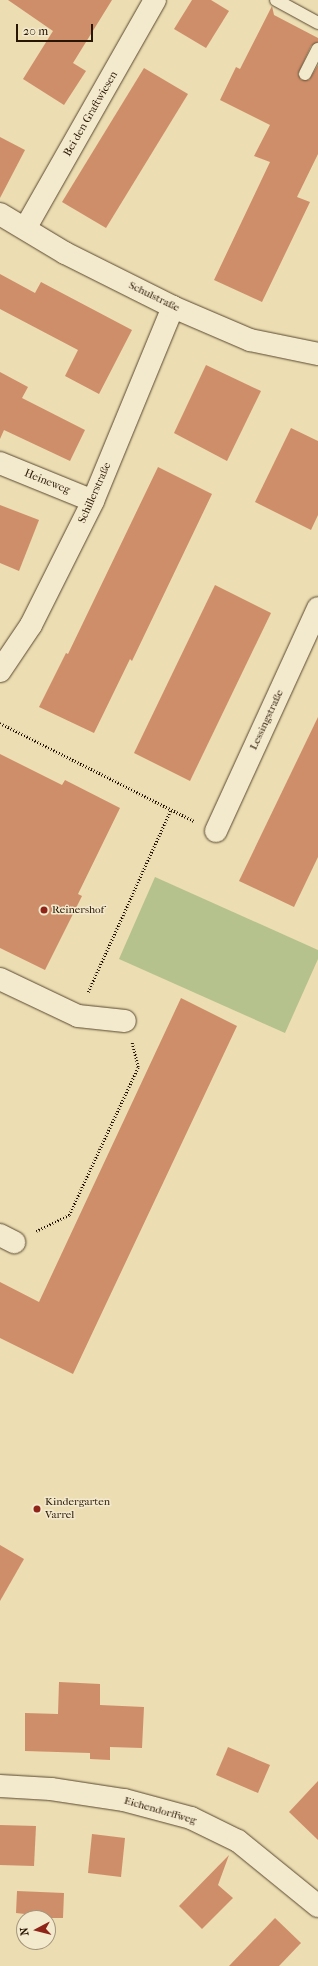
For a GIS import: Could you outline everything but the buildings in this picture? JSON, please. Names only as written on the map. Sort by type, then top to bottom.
[{"type":"street","name":"Bei den Graftwiesen","points":[[26,227],[155,0]]},
{"type":"street","name":"Schulstraße","points":[[0,214],[26,227],[65,253],[173,307],[250,340],[318,354]]},
{"type":"street","name":"Schillerstraße","points":[[0,671],[31,625],[93,501],[173,307]]},
{"type":"street","name":"Heineweg","points":[[0,463],[93,501]]},
{"type":"street","name":"Lessingstraße","points":[[216,831],[318,608]]},
{"type":"street","points":[[0,979],[78,1016],[125,1021]]},
{"type":"street","name":"Eichendorffweg","points":[[0,1786],[51,1789],[116,1799],[191,1818],[238,1841],[318,1906]]},
{"type":"lane","points":[[276,0],[318,23]]},
{"type":"lane","points":[[304,74],[318,49]]},
{"type":"path","points":[[0,723],[170,811],[216,831]]},
{"type":"path","points":[[78,1016],[170,811]]},
{"type":"path","points":[[7,1239],[69,1215],[138,1067],[125,1021]]},
{"type":"green space","points":[[155,877],[318,950],[318,959],[285,1033],[119,959]]},
{"type":"place","name":"Reinershof","points":[[44,910]]},
{"type":"place","name":"Kindergarten Varrel","points":[[37,1509]]}]
